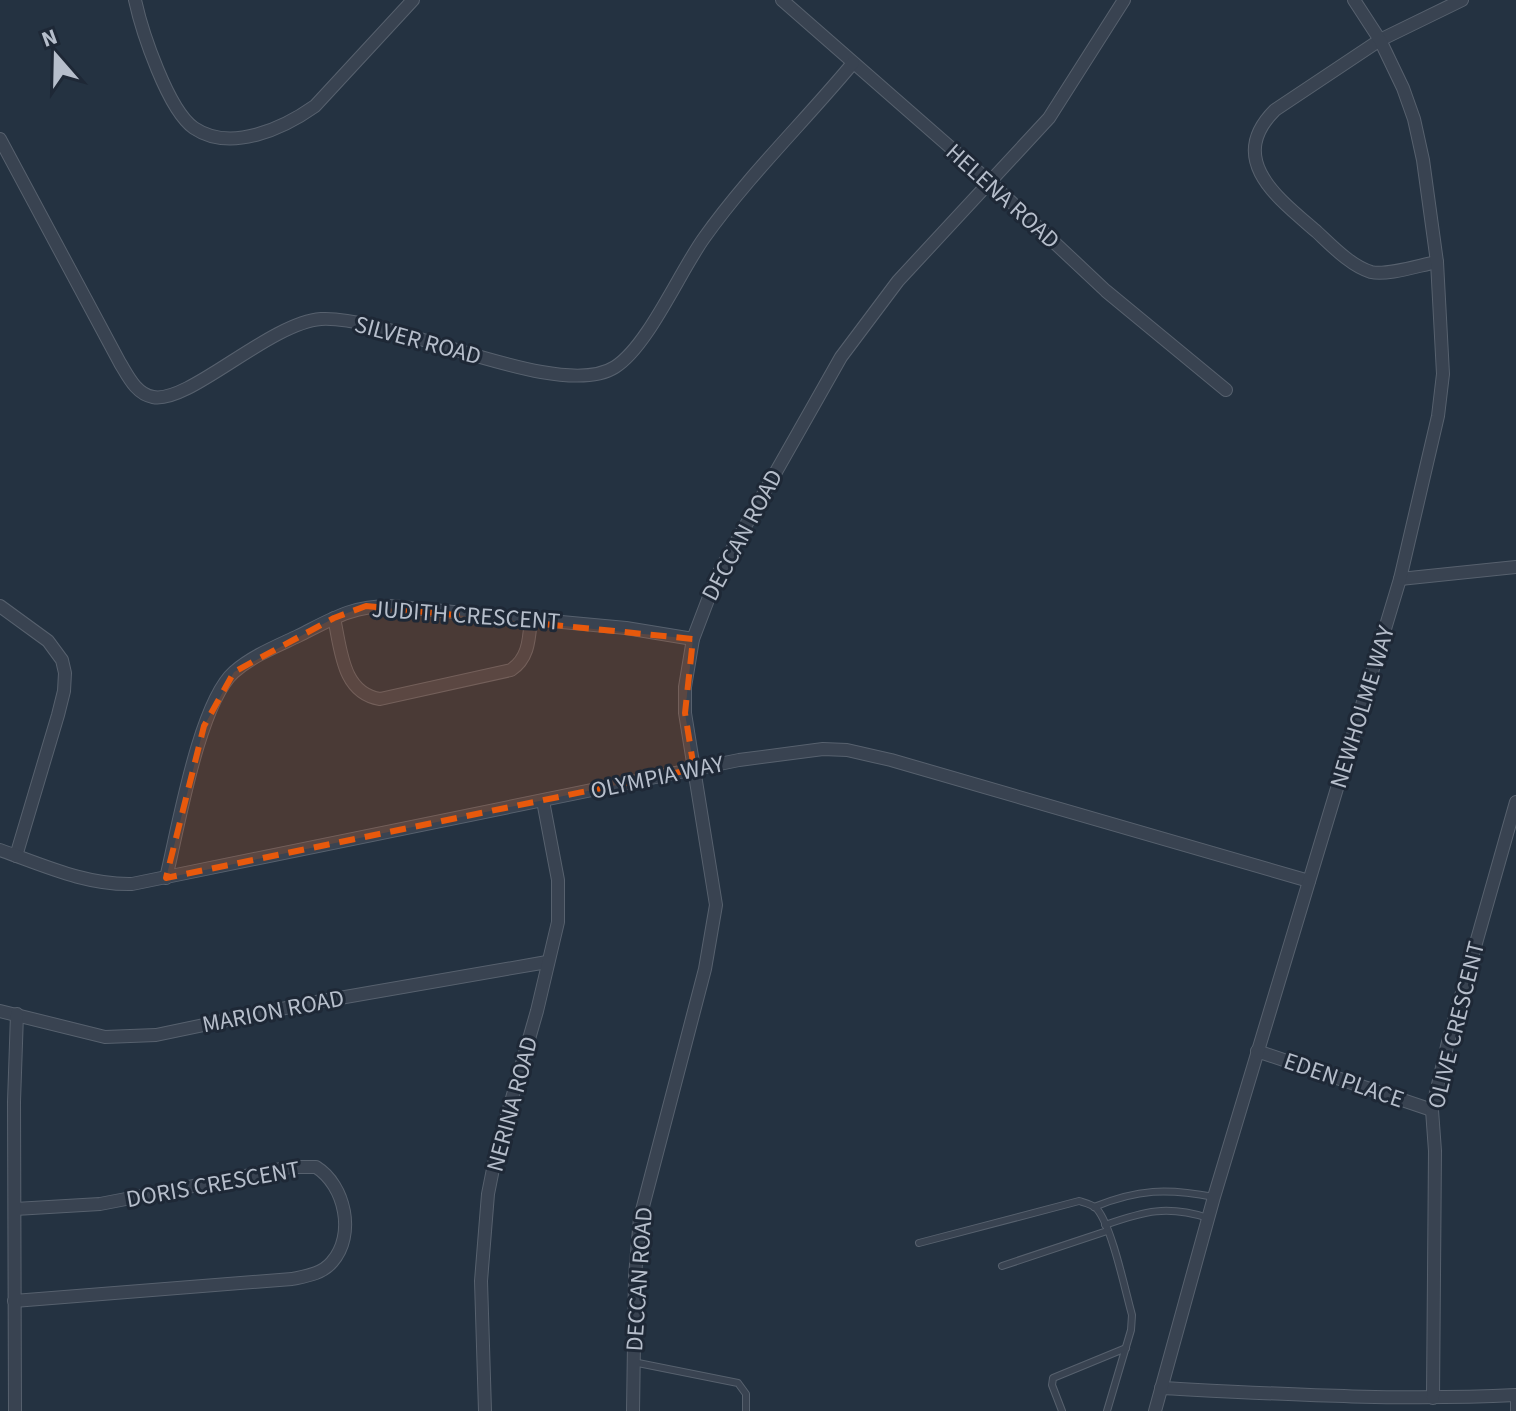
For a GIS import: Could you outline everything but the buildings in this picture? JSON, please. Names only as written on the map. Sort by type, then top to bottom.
[{"type":"street","points":[[135,0],[157,67],[175,106],[195,129],[225,139],[276,128],[296,120],[315,106],[413,0]]},
{"type":"street","name":"HELENA ROAD","points":[[782,0],[991,183],[1106,291],[1226,390]]},
{"type":"street","name":"DECCAN ROAD","points":[[633,1411],[635,1276],[640,1218],[705,969],[716,905],[685,713],[685,687],[693,639],[717,576],[808,413],[866,321],[898,281],[1049,118],[1124,0]]},
{"type":"street","name":"NEWHOLME WAY","points":[[1155,1411],[1214,1197],[1400,579],[1438,416],[1443,374],[1437,262],[1414,119],[1380,40],[1354,0]]},
{"type":"street","points":[[1437,262],[1379,273],[1358,266],[1279,199],[1263,181],[1255,141],[1266,119],[1275,110],[1380,40],[1462,0]]},
{"type":"street","name":"SILVER ROAD","points":[[0,139],[120,363],[133,384],[143,393],[153,397],[183,390],[270,337],[291,326],[318,319],[358,324],[534,370],[584,376],[612,369],[626,358],[645,335],[704,238],[853,63]]},
{"type":"street","points":[[1400,579],[1516,567]]},
{"type":"street","points":[[0,606],[48,641],[62,660],[65,673],[58,715],[16,856]]},
{"type":"street","name":"JUDITH CRESCENT","points":[[166,878],[204,726],[216,693],[234,672],[256,657],[334,618],[366,606],[531,618],[693,639]]},
{"type":"street","points":[[334,618],[344,662],[355,687],[368,697],[380,699],[511,670],[525,656],[531,618]]},
{"type":"street","name":"OLYMPIA WAY","points":[[0,850],[79,878],[132,884],[694,769],[780,753],[823,749],[847,750],[891,760],[1309,881]]},
{"type":"street","name":"NERINA ROAD","points":[[485,1411],[481,1281],[488,1194],[496,1154],[555,939],[559,905],[558,880],[543,801]]},
{"type":"street","name":"OLIVE CRESCENT","points":[[1433,1398],[1435,1151],[1432,1110],[1448,1042],[1516,802]]},
{"type":"street","name":"MARION ROAD","points":[[0,1011],[105,1037],[156,1035],[305,1004],[547,962]]},
{"type":"street","points":[[15,1411],[17,1014]]},
{"type":"street","name":"EDEN PLACE","points":[[1257,1051],[1432,1110]]},
{"type":"street","name":"DORIS CRESCENT","points":[[14,1301],[310,1276],[334,1261],[340,1249],[345,1213],[334,1183],[316,1167],[291,1167],[100,1204],[15,1209]]},
{"type":"street","points":[[1161,1388],[1321,1397],[1515,1395]]},
{"type":"lane","points":[[1094,1207],[1138,1192],[1166,1190],[1214,1197]]},
{"type":"lane","points":[[919,1243],[1079,1201],[1094,1207],[1106,1228],[1132,1315],[1126,1348],[1107,1411]]},
{"type":"lane","points":[[1002,1266],[1145,1211],[1192,1213],[1208,1218]]},
{"type":"lane","points":[[1062,1411],[1052,1385],[1053,1378],[1126,1348]]},
{"type":"lane","points":[[633,1362],[738,1383],[746,1394],[746,1411]]},
{"type":"lane","points":[[1514,1411],[1515,1395]]},
{"type":"highlighted area","points":[[366,606],[693,639],[685,713],[694,769],[166,878],[204,726],[234,672],[334,618]]}]
